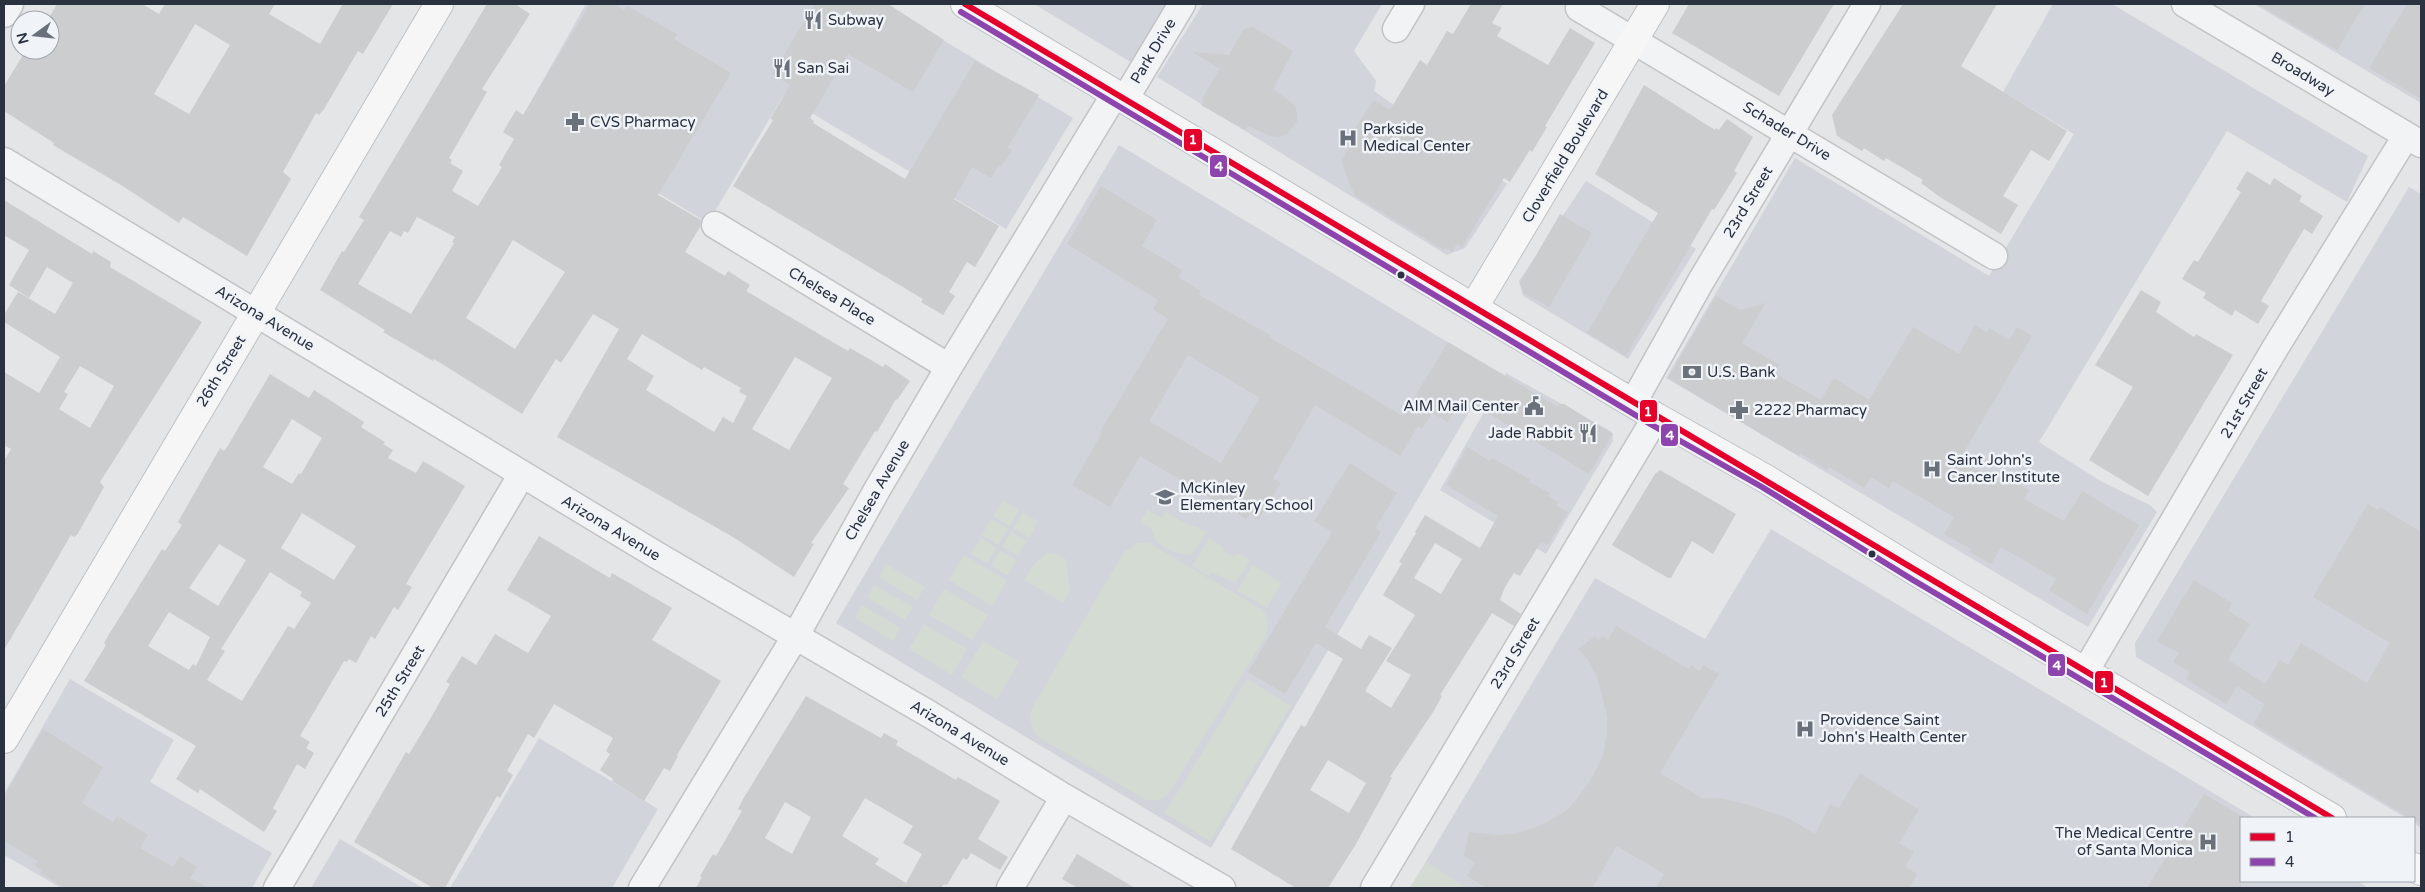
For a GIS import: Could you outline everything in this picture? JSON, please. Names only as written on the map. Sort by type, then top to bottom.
[{"type":"main road","name":"26th Street","points":[[4,739],[439,4]]},
{"type":"main road","points":[[965,4],[1656,417],[1766,478],[1925,577],[2330,817]]},
{"type":"main road","name":"Cloverfield Boulevard","points":[[1474,307],[1655,4]]},
{"type":"street","points":[[4,14],[10,4]]},
{"type":"street","name":"Park Drive","points":[[1120,96],[1182,4]]},
{"type":"street","points":[[1396,29],[1411,4]]},
{"type":"street","name":"23rd Street","points":[[1633,403],[1701,281],[1867,4]]},
{"type":"street","name":"Broadway","points":[[2185,4],[2414,140]]},
{"type":"street","name":"Schader Drive","points":[[1579,8],[1790,132],[1994,256]]},
{"type":"street","name":"Chelsea Avenue","points":[[642,888],[795,636],[878,488],[949,367],[1120,96]]},
{"type":"street","name":"21st Street","points":[[2086,672],[2274,350],[2414,140]]},
{"type":"street","name":"Arizona Avenue","points":[[4,161],[257,312],[522,474],[930,714],[1064,797],[1222,888]]},
{"type":"street","name":"Chelsea Place","points":[[716,225],[949,367]]},
{"type":"street","name":"23rd Street","points":[[1374,888],[1656,417]]},
{"type":"street","name":"25th Street","points":[[278,888],[522,474]]},
{"type":"street","points":[[1010,888],[1064,797]]},
{"type":"shaded area","points":[[586,4],[883,4],[1073,118],[1006,229],[783,96],[708,223],[525,112]]},
{"type":"shaded area","points":[[1034,4],[1176,4],[1139,67]]},
{"type":"shaded area","name":"Parkside Medical Center","points":[[1203,4],[1382,4],[1354,51],[1376,81],[1374,91],[1507,184],[1465,248],[1447,255],[1157,77]]},
{"type":"shaded area","points":[[2053,4],[2112,4],[2368,156],[2347,202],[2227,131],[2039,442],[2102,482],[2150,505],[2157,512],[2088,627],[1666,378],[1795,158],[1989,276],[2074,134],[2003,92]]},
{"type":"shaded area","points":[[2254,4],[2421,4],[2421,103]]},
{"type":"shaded area","name":"McKinley Elementary School","points":[[1119,145],[1494,370],[1211,848],[836,623]]},
{"type":"shaded area","points":[[1586,181],[1696,249],[1628,359],[1523,296],[1519,281]]},
{"type":"shaded area","points":[[2409,187],[2421,194],[2421,828],[2415,824],[2415,817],[2404,817],[2136,657],[2135,643]]},
{"type":"shaded area","points":[[1506,373],[1612,432],[1613,441],[1546,554],[1440,490]]},
{"type":"shaded area","points":[[1003,500],[1019,510],[1009,526],[993,516]]},
{"type":"shaded area","points":[[1147,510],[1162,518],[1166,512],[1192,527],[1194,525],[1206,532],[1192,555],[1166,549],[1157,541],[1151,528],[1140,522]]},
{"type":"shaded area","points":[[1023,512],[1038,522],[1029,538],[1013,528]]},
{"type":"shaded area","points":[[991,519],[1008,529],[998,545],[982,535]]},
{"type":"shaded area","name":"Providence Saint John's Health Center","points":[[1771,529],[2253,817],[2240,817],[2240,882],[2359,882],[2368,888],[1410,888],[1595,578],[1705,639]]},
{"type":"shaded area","points":[[1011,531],[1027,541],[1018,556],[1002,547]]},
{"type":"shaded area","points":[[981,538],[997,548],[987,564],[971,554]]},
{"type":"shaded area","points":[[1209,538],[1233,556],[1240,554],[1250,560],[1235,583],[1211,572],[1209,576],[1192,566]]},
{"type":"shaded area","points":[[1138,543],[1149,543],[1261,609],[1268,621],[1266,636],[1169,793],[1164,798],[1155,800],[1146,800],[1037,736],[1031,722],[1033,706],[1124,552]]},
{"type":"shaded area","points":[[1000,550],[1017,560],[1007,575],[991,566]]},
{"type":"shaded area","points":[[1048,553],[1057,554],[1066,559],[1070,591],[1063,603],[1024,580],[1034,564]]},
{"type":"shaded area","points":[[964,555],[1007,580],[992,606],[949,580]]},
{"type":"shaded area","points":[[886,564],[925,587],[917,600],[879,577]]},
{"type":"shaded area","points":[[1252,565],[1282,583],[1267,608],[1237,591]]},
{"type":"shaded area","points":[[874,585],[913,607],[905,620],[867,598]]},
{"type":"shaded area","points":[[944,589],[988,615],[972,640],[929,615]]},
{"type":"shaded area","points":[[862,605],[900,628],[893,641],[855,618]]},
{"type":"shaded area","points":[[924,624],[967,649],[952,675],[909,649]]},
{"type":"shaded area","points":[[983,641],[1019,662],[997,699],[961,677]]},
{"type":"shaded area","points":[[70,679],[174,740],[150,782],[272,853],[252,888],[61,888],[4,855],[4,794]]},
{"type":"shaded area","points":[[1247,679],[1291,706],[1210,841],[1165,813]]},
{"type":"shaded area","points":[[539,738],[658,809],[612,888],[450,888]]},
{"type":"shaded area","points":[[340,839],[423,888],[311,888]]},
{"type":"shaded area","points":[[1426,862],[1467,888],[1410,888]]},
{"type":"building","points":[[57,4],[142,4],[159,14],[165,4],[275,4],[269,14],[320,44],[343,4],[393,4],[363,54],[358,51],[324,109],[319,115],[316,113],[283,172],[291,179],[247,256],[183,217],[179,223],[121,185],[53,145],[54,143],[4,111],[4,86],[20,60],[60,60],[60,10],[54,10]],"holes":[[[195,24],[230,45],[189,114],[154,94]]]},
{"type":"building","points":[[487,4],[515,4],[530,14],[482,89],[487,92],[449,158],[452,160],[450,163],[463,171],[452,191],[478,206],[502,167],[499,165],[514,139],[503,132],[516,110],[523,115],[590,4],[614,4],[624,10],[627,6],[677,34],[674,39],[731,73],[658,195],[701,220],[700,227],[685,252],[725,276],[728,271],[750,285],[746,291],[848,351],[850,348],[883,367],[885,364],[910,381],[896,399],[877,432],[875,431],[843,484],[849,488],[811,543],[814,544],[794,577],[733,537],[557,437],[619,329],[593,314],[561,363],[556,359],[522,414],[434,359],[433,361],[383,332],[385,330],[320,290],[342,251],[344,252],[364,220],[359,217]],"holes":[[[417,217],[455,237],[452,242],[454,243],[411,314],[358,284],[390,231],[401,237],[404,231],[408,233]],[[513,240],[565,272],[515,349],[466,318]],[[642,334],[702,370],[704,367],[741,388],[739,392],[747,396],[733,423],[723,417],[714,432],[646,390],[654,376],[627,359]],[[795,357],[832,378],[789,450],[752,429]]]},
{"type":"building","points":[[815,4],[888,4],[944,40],[913,92],[848,54],[810,118],[814,121],[813,123],[905,179],[975,61],[1039,95],[1008,147],[1012,150],[1001,167],[999,165],[991,178],[972,167],[954,199],[999,226],[975,267],[967,262],[949,292],[955,296],[943,315],[921,302],[923,299],[733,186],[773,120],[770,119],[790,85],[772,74]]},
{"type":"building","points":[[1471,4],[1503,4],[1492,23],[1502,28],[1497,36],[1548,65],[1570,28],[1595,43],[1545,126],[1547,127],[1532,152],[1530,150],[1510,182],[1504,178],[1462,247],[1457,244],[1452,252],[1446,248],[1444,250],[1355,196],[1344,170],[1342,160],[1350,145],[1346,142],[1374,100],[1390,110],[1420,60],[1427,65],[1447,31],[1453,34]]},
{"type":"building","points":[[1689,4],[1834,4],[1779,96],[1672,33]]},
{"type":"building","points":[[1903,4],[1997,4],[1961,66],[2067,131],[2049,161],[2031,150],[2003,196],[2018,205],[2001,234],[1940,197],[1921,183],[1923,180],[1886,158],[1884,161],[1864,148],[1862,151],[1837,136],[1832,115]]},
{"type":"building","points":[[2257,4],[2365,4],[2337,50]]},
{"type":"building","points":[[2407,4],[2421,4],[2421,99],[2369,68]]},
{"type":"building","points":[[1253,27],[1293,51],[1273,89],[1296,106],[1297,121],[1287,134],[1279,137],[1270,136],[1248,126],[1245,130],[1201,105],[1204,100],[1202,99],[1220,69],[1192,52],[1229,55],[1244,29]]},
{"type":"building","points":[[1644,85],[1715,130],[1716,128],[1719,130],[1727,119],[1753,137],[1734,171],[1737,173],[1714,210],[1712,209],[1626,356],[1587,333],[1658,213],[1595,174]]},
{"type":"building","points":[[2247,171],[2270,185],[2274,178],[2302,196],[2299,201],[2323,216],[2312,234],[2304,229],[2261,301],[2269,306],[2258,324],[2235,310],[2232,316],[2203,298],[2206,293],[2182,279],[2194,260],[2198,262],[2241,192],[2236,189]]},
{"type":"building","points":[[1101,186],[1157,220],[1142,246],[1182,270],[1178,277],[1201,291],[1199,295],[1270,335],[1269,337],[1403,416],[1448,342],[1558,407],[1560,404],[1564,404],[1613,434],[1589,474],[1463,398],[1448,422],[1432,413],[1422,429],[1418,426],[1400,456],[1315,405],[1273,478],[1281,483],[1258,520],[1250,514],[1246,519],[1140,456],[1110,507],[1072,485],[1102,433],[1100,432],[1168,319],[1153,309],[1158,300],[1067,244]],"holes":[[[1188,355],[1260,398],[1221,463],[1149,421]]]},
{"type":"building","points":[[4,200],[92,254],[93,251],[111,262],[110,267],[202,322],[100,482],[104,487],[77,535],[74,537],[71,535],[4,650],[4,461],[11,449],[4,445],[4,372],[39,393],[60,357],[4,322],[4,315],[18,292],[55,314],[73,283],[47,267],[29,298],[9,285],[29,250],[4,235]],"holes":[[[80,366],[114,386],[90,428],[59,409],[68,394],[64,392]]]},
{"type":"building","points":[[1560,214],[1592,233],[1549,307],[1523,293],[1520,283]]},
{"type":"building","points":[[2141,290],[2161,302],[2156,312],[2194,337],[2196,334],[2233,355],[2148,496],[2089,460],[2133,387],[2095,365]]},
{"type":"building","points":[[1716,296],[1740,310],[1766,303],[1742,343],[1779,365],[1774,373],[1821,400],[1834,378],[1869,400],[1913,327],[1959,354],[1975,325],[1987,332],[1989,328],[2009,340],[2017,327],[2032,336],[1960,459],[2004,485],[2008,478],[2029,490],[2024,499],[2064,521],[2082,491],[2139,525],[2087,614],[2049,590],[2056,579],[2001,547],[1991,564],[1970,552],[1971,549],[1944,534],[1954,517],[1893,481],[1889,488],[1871,477],[1864,488],[1829,467],[1827,470],[1800,453],[1799,456],[1788,450],[1668,378]]},
{"type":"building","points":[[270,374],[309,398],[314,390],[364,422],[361,427],[385,442],[383,444],[393,450],[388,458],[416,473],[423,461],[465,486],[406,584],[412,587],[398,610],[394,607],[375,639],[371,636],[356,663],[349,659],[347,662],[344,661],[300,736],[310,742],[306,748],[314,753],[305,769],[297,764],[273,808],[277,811],[264,832],[200,789],[198,793],[176,779],[196,746],[84,681],[106,645],[104,643],[108,636],[162,549],[165,551],[182,525],[178,522],[220,448],[224,451]],"holes":[[[292,419],[322,438],[301,474],[299,473],[292,484],[263,467]],[[302,513],[356,546],[334,580],[281,548]],[[219,544],[246,560],[218,606],[189,588]],[[270,572],[302,592],[300,596],[311,603],[294,629],[288,626],[242,701],[207,680],[225,651],[221,649]],[[169,612],[210,637],[196,666],[193,664],[189,670],[148,646]]]},
{"type":"building","points":[[1467,447],[1490,461],[1492,458],[1531,480],[1529,482],[1550,493],[1548,496],[1558,502],[1556,506],[1568,512],[1550,542],[1546,545],[1541,542],[1520,576],[1514,573],[1505,587],[1500,600],[1521,614],[1514,626],[1492,613],[1440,695],[1442,696],[1435,709],[1390,777],[1392,778],[1356,844],[1328,888],[1296,888],[1231,849],[1288,747],[1301,725],[1305,727],[1343,659],[1316,643],[1285,694],[1248,672],[1332,532],[1314,521],[1350,463],[1397,493],[1375,528],[1381,532],[1325,627],[1361,649],[1369,635],[1392,648],[1365,691],[1391,708],[1411,675],[1386,661],[1415,615],[1383,595],[1402,563],[1399,562],[1415,532],[1425,515],[1480,548],[1498,516],[1446,485]],"holes":[[[1435,543],[1462,559],[1441,594],[1414,578]],[[1328,760],[1366,783],[1349,813],[1310,790]]]},
{"type":"building","points":[[1660,470],[1736,514],[1713,554],[1692,541],[1671,578],[1612,545],[1655,474]]},
{"type":"building","points":[[2368,504],[2378,510],[2380,507],[2421,532],[2421,825],[2415,817],[2408,817],[2253,724],[2265,704],[2237,686],[2226,704],[2186,679],[2190,672],[2173,662],[2179,653],[2157,641],[2194,580],[2232,603],[2228,611],[2250,624],[2228,660],[2265,684],[2280,660],[2288,665],[2301,643],[2367,683],[2390,643],[2313,597]]},
{"type":"building","points":[[539,536],[610,578],[612,573],[672,608],[652,640],[721,681],[677,755],[670,771],[664,768],[644,801],[612,781],[613,779],[600,770],[610,754],[606,751],[613,738],[554,704],[534,738],[528,734],[507,771],[513,775],[500,798],[497,796],[445,888],[433,888],[354,842],[406,752],[409,754],[429,721],[450,684],[446,682],[462,656],[476,665],[495,634],[528,653],[551,616],[507,590]]},
{"type":"building","points":[[1616,626],[1689,669],[1691,665],[1699,671],[1703,665],[1719,674],[1660,773],[1702,798],[1720,798],[1749,805],[1788,818],[1815,834],[1830,804],[1839,808],[1860,773],[1919,810],[1899,843],[1914,852],[1905,866],[1917,874],[1909,888],[1656,888],[1664,874],[1617,846],[1592,888],[1487,888],[1467,876],[1475,863],[1464,855],[1469,832],[1497,835],[1515,834],[1539,826],[1563,813],[1572,805],[1590,781],[1603,756],[1607,732],[1607,716],[1598,679],[1588,660],[1578,649],[1595,636],[1598,640],[1603,636],[1608,640]]},
{"type":"building","points":[[806,696],[881,738],[884,733],[898,741],[896,745],[956,780],[958,777],[1000,801],[978,839],[1008,857],[1000,870],[971,853],[967,860],[963,858],[947,885],[944,884],[941,888],[696,888],[702,877],[700,876],[713,854],[716,856],[742,811],[738,809]],"holes":[[[865,798],[913,826],[903,843],[922,854],[906,883],[875,864],[879,859],[842,836]],[[785,802],[811,817],[792,854],[765,838]]]},
{"type":"building","points":[[43,729],[103,767],[82,803],[113,822],[117,816],[148,835],[140,848],[173,867],[180,856],[197,867],[190,878],[208,888],[65,888],[40,873],[42,870],[35,866],[38,861],[4,841],[4,797]]},
{"type":"building","name":"The Medical Centre of Santa Monica","points":[[2204,794],[2241,816],[2241,888],[2147,888]]},
{"type":"building","points":[[1077,854],[1135,888],[1078,888],[1062,879]]},
{"type":"transit line","name":"1","points":[[965,4],[2330,817]]},
{"type":"transit line","name":"4","points":[[961,12],[1652,425],[1762,487],[1913,580],[2313,817]]},
{"type":"place","name":"Subway","points":[[813,20]]},
{"type":"place","name":"San Sai","points":[[782,68]]},
{"type":"place","name":"CVS Pharmacy","points":[[575,122]]},
{"type":"place","name":"Parkside Medical Center","points":[[1348,138]]},
{"type":"place","name":"U.S. Bank","points":[[1692,372]]},
{"type":"place","name":"AIM Mail Center","points":[[1534,406]]},
{"type":"place","name":"2222 Pharmacy","points":[[1739,410]]},
{"type":"place","name":"Jade Rabbit","points":[[1588,433]]},
{"type":"place","name":"Saint John's Cancer Institute","points":[[1932,469]]},
{"type":"place","name":"McKinley Elementary School","points":[[1165,497]]},
{"type":"place","name":"Providence Saint John's Health Center","points":[[1805,729]]},
{"type":"place","name":"The Medical Centre of Santa Monica","points":[[2208,842]]}]
